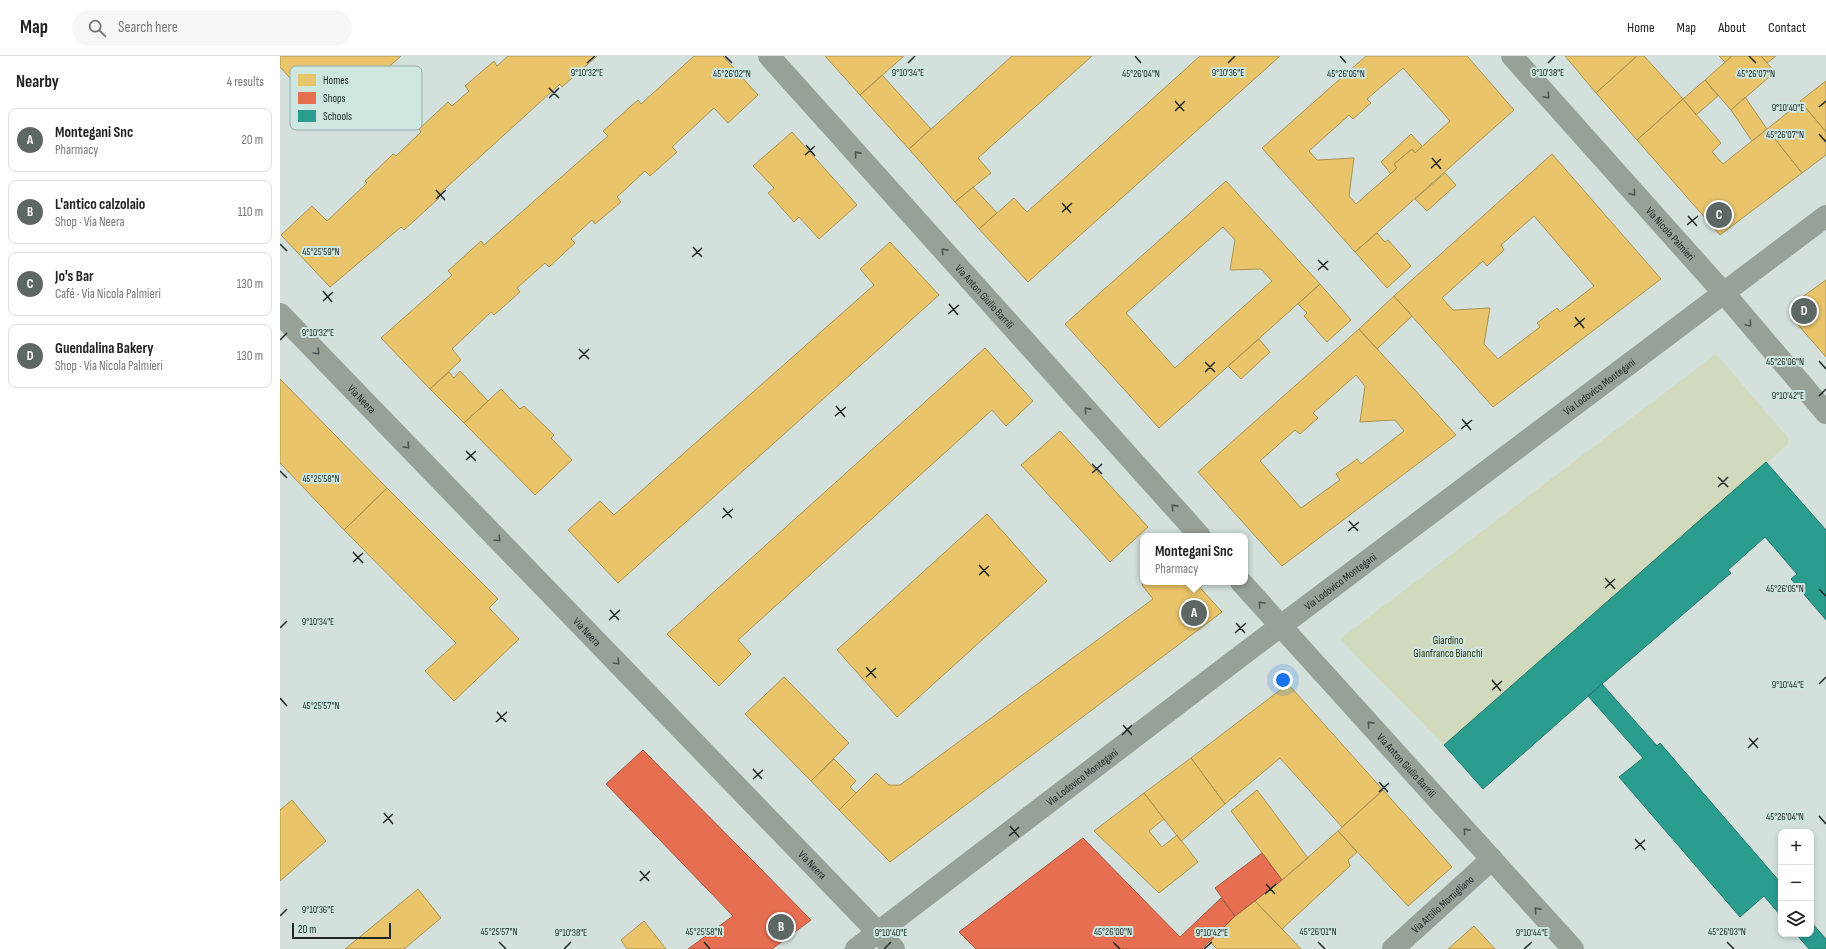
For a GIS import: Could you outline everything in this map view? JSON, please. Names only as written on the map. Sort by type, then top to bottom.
[{"type":"street","name":"Via Anton Giulio Barrili","points":[[770,56],[1197,533]]},
{"type":"street","name":"Via Nicola Palmieri","points":[[1512,56],[1724,294],[1826,413]]},
{"type":"street","name":"Via Lodovico Montegani","points":[[856,949],[1826,216]]},
{"type":"street","name":"Via Neera","points":[[280,314],[894,949]]},
{"type":"street","name":"Via Anton Giulio Barrili","points":[[1244,585],[1573,949]]},
{"type":"street","name":"Via Attilio Momigliano","points":[[1393,949],[1492,860]]},
{"type":"green space","name":"Giardino Gianfranco Bianchi","points":[[1716,354],[1789,439],[1788,444],[1444,745],[1340,639]]},
{"type":"building: Homes","points":[[280,56],[401,56],[390,66],[290,66],[290,78],[280,67]]},
{"type":"building: Homes","points":[[508,56],[597,56],[562,87],[560,84],[437,196],[439,198],[404,230],[401,227],[330,287],[281,235],[312,206],[327,221],[367,183],[365,181],[393,154],[396,156],[421,132],[420,130],[422,130],[422,126],[448,102],[452,106],[469,91],[465,86],[494,61],[497,66]]},
{"type":"building: Homes","points":[[694,56],[723,56],[758,95],[728,123],[714,108],[672,147],[677,152],[650,176],[645,171],[617,197],[621,202],[595,224],[592,220],[571,239],[575,243],[549,267],[545,263],[517,288],[520,292],[494,315],[491,312],[452,349],[461,360],[430,389],[381,338],[452,275],[448,271],[481,241],[484,245],[608,136],[603,131],[638,100],[641,104]]},
{"type":"building: Homes","points":[[825,56],[904,56],[860,95]]},
{"type":"building: Homes","points":[[1012,56],[1092,56],[978,158],[991,173],[955,202],[909,149]]},
{"type":"building: Homes","points":[[1200,56],[1280,56],[1028,282],[979,229],[1014,198],[1027,212]]},
{"type":"building: Homes","points":[[1366,56],[1467,56],[1514,110],[1355,252],[1262,148]],"holes":[[[1403,68],[1450,121],[1415,153],[1412,149],[1394,164],[1397,168],[1356,204],[1349,196],[1354,158],[1317,160],[1309,151],[1349,115],[1353,119],[1371,103],[1367,99]]]},
{"type":"building: Homes","points":[[1565,56],[1637,56],[1596,93]]},
{"type":"building: Homes","points":[[1637,56],[1644,56],[1683,99],[1637,140],[1596,93]]},
{"type":"building: Homes","points":[[1719,56],[1732,56],[1725,62]]},
{"type":"building: Homes","points":[[1732,56],[1761,56],[1775,72],[1731,110],[1705,80]]},
{"type":"building: Homes","points":[[1761,56],[1776,56],[1767,63]]},
{"type":"building: Homes","points":[[882,75],[931,129],[909,149],[860,95]]},
{"type":"building: Homes","points":[[1705,80],[1718,96],[1696,115],[1683,99]]},
{"type":"building: Homes","points":[[1826,81],[1826,132],[1800,101]]},
{"type":"building: Homes","points":[[1745,97],[1767,129],[1752,141],[1731,110]]},
{"type":"building: Homes","points":[[1683,99],[1721,143],[1712,152],[1723,164],[1767,129],[1802,173],[1720,235],[1637,140]]},
{"type":"building: Homes","points":[[1801,102],[1826,132],[1826,155],[1802,173],[1767,129]]},
{"type":"building: Homes","points":[[792,132],[857,205],[819,239],[799,217],[794,222],[768,193],[774,188],[753,166]]},
{"type":"building: Homes","points":[[1411,134],[1422,146],[1415,153],[1412,149],[1394,164],[1397,168],[1391,174],[1381,162]]},
{"type":"building: Homes","points":[[1552,154],[1661,279],[1493,407],[1394,296]],"holes":[[[1534,216],[1594,286],[1560,312],[1557,308],[1537,323],[1540,327],[1498,359],[1484,344],[1490,308],[1453,310],[1442,298],[1483,261],[1487,266],[1504,250],[1501,245]]]},
{"type":"building: Homes","points":[[1445,173],[1456,185],[1427,211],[1415,199]]},
{"type":"building: Homes","points":[[1226,181],[1320,284],[1159,428],[1065,324]],"holes":[[[1223,227],[1235,240],[1230,270],[1261,269],[1272,281],[1175,368],[1126,313]]]},
{"type":"building: Homes","points":[[973,187],[997,213],[979,229],[955,202]]},
{"type":"building: Homes","points":[[1377,233],[1385,242],[1388,240],[1411,266],[1387,288],[1355,252]]},
{"type":"building: Homes","points":[[890,242],[939,295],[618,583],[568,530],[600,501],[614,515],[874,285],[860,269]]},
{"type":"building: Homes","points":[[1826,280],[1826,357],[1792,318],[1794,303]]},
{"type":"building: Homes","points":[[1320,284],[1351,320],[1327,342],[1304,316],[1307,313],[1298,304]]},
{"type":"building: Homes","points":[[1394,296],[1412,316],[1377,349],[1359,329]]},
{"type":"building: Homes","points":[[1359,329],[1456,435],[1282,566],[1198,472]],"holes":[[[1356,375],[1365,386],[1360,422],[1395,420],[1404,431],[1361,464],[1357,459],[1336,474],[1340,480],[1301,508],[1260,461],[1295,430],[1300,434],[1318,418],[1313,413]]]},
{"type":"building: Homes","points":[[1259,339],[1270,352],[1241,379],[1228,366]]},
{"type":"building: Homes","points":[[985,348],[1033,401],[1006,426],[992,410],[738,640],[751,654],[719,686],[667,634]]},
{"type":"building: Homes","points":[[460,371],[488,401],[464,423],[430,389],[449,372],[454,378]]},
{"type":"building: Homes","points":[[280,379],[387,488],[344,530],[280,463]]},
{"type":"building: Homes","points":[[501,389],[520,409],[524,406],[554,435],[551,438],[572,460],[535,495],[464,423]]},
{"type":"building: Homes","points":[[1060,431],[1148,527],[1110,562],[1021,465]]},
{"type":"building: Homes","points":[[387,488],[498,599],[489,608],[519,639],[454,701],[425,671],[456,643],[344,530]]},
{"type":"building: Homes","points":[[987,514],[1047,581],[897,717],[837,650]]},
{"type":"building: Homes","points":[[1142,585],[1198,585],[1222,612],[890,862],[839,810],[876,773],[889,785],[900,785],[1153,599]]},
{"type":"building: Homes","points":[[784,677],[849,743],[811,781],[745,714]]},
{"type":"building: Homes","points":[[1288,684],[1383,790],[1342,827],[1280,758],[1225,804],[1191,758]]},
{"type":"building: Homes","points":[[1191,758],[1225,804],[1181,841],[1144,793]]},
{"type":"building: Homes","points":[[834,759],[856,781],[850,787],[856,793],[839,810],[811,781]]},
{"type":"building: Homes","points":[[1257,790],[1308,858],[1282,880],[1231,811]]},
{"type":"building: Homes","points":[[1383,790],[1452,867],[1408,906],[1338,831]]},
{"type":"building: Homes","points":[[1144,793],[1164,819],[1149,831],[1162,847],[1177,835],[1198,862],[1159,893],[1094,831]]},
{"type":"building: Homes","points":[[292,800],[326,841],[280,881],[280,810]]},
{"type":"building: Homes","points":[[1338,831],[1357,852],[1348,860],[1350,866],[1282,929],[1255,901],[1282,880]]},
{"type":"building: Homes","points":[[418,889],[441,918],[404,949],[345,949]]},
{"type":"building: Homes","points":[[1255,901],[1301,949],[1217,949],[1210,942],[1235,916]]},
{"type":"building: Homes","points":[[644,921],[666,949],[627,949],[621,940]]},
{"type":"building: Homes","points":[[1474,926],[1495,949],[1448,949]]},
{"type":"building: Shops","points":[[643,750],[811,920],[772,949],[688,949],[733,916],[606,784]]},
{"type":"building: Shops","points":[[1083,838],[1180,937],[1221,898],[1235,916],[1202,949],[976,949],[959,932]]},
{"type":"building: Shops","points":[[1262,853],[1282,880],[1235,916],[1215,888]]},
{"type":"building: Schools","points":[[1766,462],[1826,530],[1826,620],[1791,579],[1797,574],[1765,537],[1728,570],[1731,573],[1483,789],[1444,745]]},
{"type":"building: Schools","points":[[1602,684],[1657,746],[1660,743],[1778,880],[1778,912],[1764,896],[1740,917],[1619,777],[1643,758],[1588,696]]},
{"type":"building: Schools","points":[[1814,925],[1826,939],[1826,949],[1809,949],[1799,937],[1814,937]]},
{"type":"tram line","points":[[844,949],[974,848],[1826,206]]},
{"type":"tram line","points":[[867,949],[1079,787],[1826,225]]},
{"type":"place","name":"Jo's Bar","points":[[1719,215]]},
{"type":"place","name":"Guendalina Bakery","points":[[1804,311]]},
{"type":"place","name":"Montegani Snc","points":[[1194,613]]},
{"type":"place","name":"L'antico calzolaio","points":[[781,927]]}]
